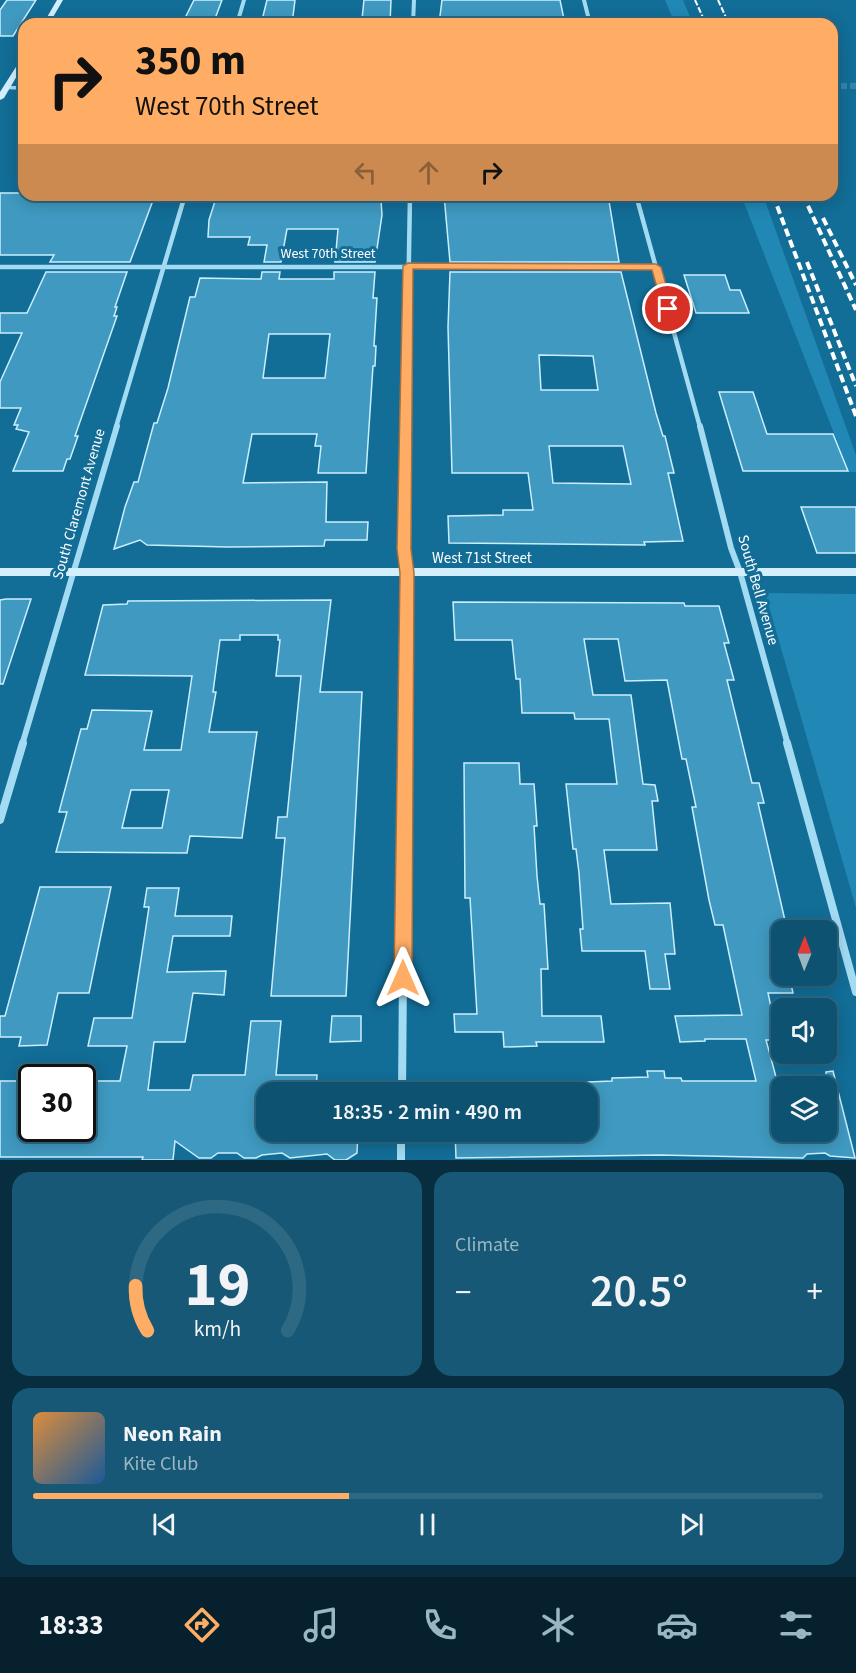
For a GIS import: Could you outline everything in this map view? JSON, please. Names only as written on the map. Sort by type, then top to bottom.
[{"type":"main road","points":[[50,18],[60,0]]},
{"type":"main road","points":[[0,98],[3,88],[18,67]]},
{"type":"main road","name":"West 71st Street","points":[[0,572],[856,572]]},
{"type":"street","points":[[239,18],[244,0]]},
{"type":"street","points":[[413,18],[414,0]]},
{"type":"street","points":[[584,0],[588,18]]},
{"type":"street","name":"South Claremont Avenue","points":[[0,820],[183,201]]},
{"type":"street","points":[[402,1082],[407,573],[404,549],[411,201]]},
{"type":"street","name":"South Bell Avenue","points":[[638,201],[714,476],[731,548],[740,572],[856,992]]},
{"type":"street","name":"West 70th Street","points":[[0,267],[656,267]]},
{"type":"street","points":[[401,1142],[401,1160]]},
{"type":"shaded area","points":[[665,0],[683,0],[690,18],[672,18]]},
{"type":"shaded area","points":[[743,201],[765,201],[856,455],[856,472],[849,472]]},
{"type":"shaded area","points":[[765,593],[856,594],[856,908],[850,887]]},
{"type":"building","points":[[7,0],[36,0],[24,18],[18,18],[18,28],[13,36],[0,36],[0,10]]},
{"type":"building","points":[[194,0],[222,0],[215,18],[185,18]]},
{"type":"building","points":[[267,0],[295,0],[293,18],[262,18]]},
{"type":"building","points":[[364,0],[391,0],[390,18],[362,18]]},
{"type":"building","points":[[442,0],[560,0],[564,18],[440,18]]},
{"type":"building","points":[[0,193],[18,193],[18,201],[153,201],[130,262],[50,262],[54,255],[0,255]]},
{"type":"building","points":[[215,201],[381,201],[382,215],[375,262],[335,262],[338,229],[287,229],[281,262],[264,262],[267,245],[248,245],[250,237],[208,237],[209,220]]},
{"type":"building","points":[[445,201],[609,201],[619,262],[450,262]]},
{"type":"building","points":[[46,272],[127,272],[115,307],[117,307],[114,316],[117,316],[75,436],[78,436],[70,459],[67,459],[63,471],[13,471],[29,432],[16,429],[18,425],[14,425],[21,408],[0,408],[0,382],[22,333],[0,333],[0,313],[27,313]]},
{"type":"building","points":[[262,272],[280,272],[279,279],[334,279],[334,272],[375,272],[373,298],[377,298],[374,346],[376,346],[366,473],[318,473],[321,446],[315,446],[317,434],[252,434],[243,483],[327,482],[326,522],[368,522],[367,540],[325,540],[324,546],[228,547],[147,545],[140,540],[114,549],[125,507],[134,482],[138,482],[154,423],[157,423],[168,388],[190,297],[195,297],[200,278],[261,279]],"holes":[[[269,334],[330,334],[325,378],[263,378]]]},
{"type":"building","points":[[450,272],[621,272],[656,413],[663,436],[665,436],[674,473],[668,473],[683,541],[644,542],[645,545],[449,543],[448,516],[503,515],[503,510],[533,510],[528,473],[452,473],[448,327]],"holes":[[[539,355],[593,356],[598,390],[541,390]],[[549,446],[623,446],[631,484],[553,483]]]},
{"type":"building","points":[[684,275],[725,275],[730,290],[740,290],[749,313],[696,313]]},
{"type":"building","points":[[719,392],[753,392],[767,434],[833,434],[848,471],[743,471]]},
{"type":"building","points":[[801,507],[856,507],[856,553],[817,553]]},
{"type":"building","points":[[31,599],[3,684],[0,684],[0,600]]},
{"type":"building","points":[[331,600],[320,692],[362,692],[346,996],[271,996],[285,838],[276,838],[278,817],[287,817],[301,676],[276,676],[280,640],[278,640],[278,635],[240,635],[240,640],[220,640],[213,692],[216,692],[209,732],[257,732],[242,838],[190,836],[187,853],[56,852],[67,812],[59,812],[81,729],[87,729],[92,710],[152,711],[144,750],[181,750],[192,676],[85,675],[103,605],[127,604],[128,601]],"holes":[[[131,790],[169,790],[162,828],[122,828]]]},
{"type":"building","points":[[453,602],[684,603],[685,606],[719,606],[729,643],[724,643],[734,680],[727,680],[752,783],[759,783],[764,803],[758,803],[785,920],[771,920],[771,986],[791,986],[793,993],[768,993],[771,1007],[771,1040],[766,1040],[776,1076],[771,1076],[771,1142],[837,1142],[837,1087],[855,1158],[830,1156],[825,1153],[807,1154],[803,1158],[659,1155],[456,1158],[455,1142],[598,1142],[598,1082],[588,1082],[612,1081],[612,1078],[648,1077],[647,1071],[664,1071],[665,1078],[681,1078],[682,1081],[756,1081],[746,1039],[705,1039],[705,1041],[680,1042],[675,1016],[742,1015],[723,925],[715,925],[709,900],[692,807],[696,807],[686,759],[682,759],[667,680],[625,681],[618,639],[584,639],[593,695],[631,695],[643,784],[655,785],[658,801],[652,801],[657,850],[604,850],[611,904],[670,903],[675,954],[665,954],[670,989],[650,989],[645,951],[582,951],[580,929],[583,929],[579,873],[576,849],[573,849],[566,784],[617,784],[609,719],[575,719],[574,713],[522,713],[520,679],[516,679],[512,640],[455,640]]},
{"type":"building","points":[[464,763],[519,763],[520,784],[534,784],[537,876],[540,904],[544,904],[548,969],[541,969],[542,1016],[601,1016],[604,1042],[536,1042],[537,1046],[504,1047],[503,1032],[455,1032],[454,1014],[477,1014],[470,898],[465,898]]},
{"type":"building","points":[[40,887],[111,887],[89,993],[58,993],[47,1045],[19,1046],[21,1037],[0,1037],[0,1016],[5,1016]]},
{"type":"building","points":[[147,888],[179,888],[175,916],[232,916],[230,936],[173,936],[167,972],[226,971],[224,995],[193,993],[185,1042],[154,1042],[148,1090],[190,1090],[193,1075],[245,1075],[251,1021],[281,1021],[276,1075],[317,1075],[317,1082],[256,1082],[256,1142],[358,1142],[357,1153],[346,1160],[335,1160],[327,1154],[290,1158],[282,1153],[244,1158],[237,1153],[218,1153],[211,1158],[199,1158],[175,1141],[173,1160],[142,1160],[143,1157],[0,1157],[0,1081],[18,1081],[18,1142],[96,1142],[96,1081],[120,1081],[127,1046],[88,1046],[94,1018],[132,1018],[149,907],[144,907]]},
{"type":"building","points":[[332,1016],[361,1016],[361,1041],[330,1042]]},
{"type":"building","points":[[833,1071],[834,1076],[826,1076],[826,1072]]},
{"type":"tunnel","points":[[838,86],[856,86]]},
{"type":"railway","points":[[695,0],[703,18]]},
{"type":"railway","points":[[718,0],[726,18]]},
{"type":"railway","points":[[775,201],[856,416]]},
{"type":"railway","points":[[806,201],[856,310]]},
{"type":"railway","points":[[823,218],[856,285]]},
{"type":"railway","points":[[807,262],[856,386]]},
{"type":"route","points":[[403,978],[407,573],[404,549],[408,266],[656,267],[668,309]]}]
